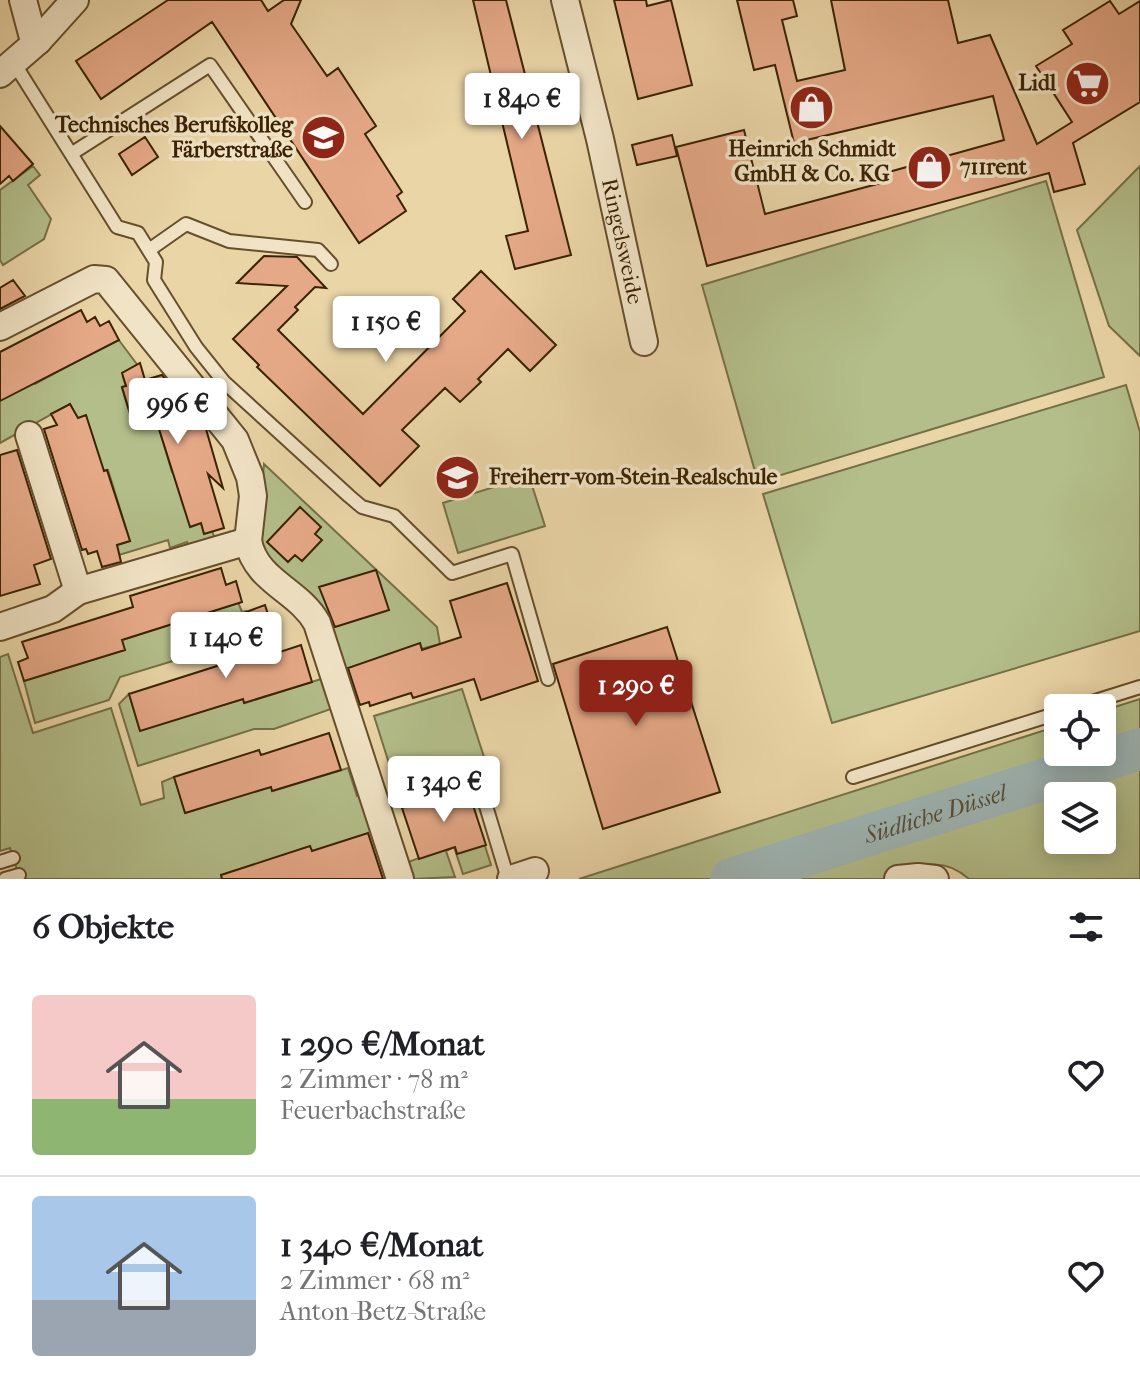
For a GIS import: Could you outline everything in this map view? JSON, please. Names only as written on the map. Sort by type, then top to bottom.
[{"type":"street","points":[[23,0],[32,34],[38,41]]},
{"type":"street","points":[[7,68],[38,41],[75,0]]},
{"type":"street","name":"Ringelsweide","points":[[565,0],[600,139],[644,342]]},
{"type":"street","points":[[0,327],[94,279],[106,280],[235,440],[250,477],[253,496],[248,541],[250,553],[260,570],[311,612],[317,623],[400,879]]},
{"type":"street","points":[[29,435],[78,591]]},
{"type":"street","points":[[0,627],[53,609],[78,591],[248,541]]},
{"type":"street","points":[[898,879],[935,879]]},
{"type":"lane","points":[[71,154],[210,65],[305,202]]},
{"type":"lane","points":[[7,68],[71,154],[117,227],[138,233],[156,262],[154,280],[196,347],[224,382],[362,507],[394,516],[452,573],[512,554],[548,679]]},
{"type":"lane","points":[[149,250],[186,224],[229,241],[318,250],[331,264]]},
{"type":"lane","points":[[1116,695],[1140,687]]},
{"type":"lane","points":[[853,777],[1044,717]]},
{"type":"lane","points":[[483,796],[518,876]]},
{"type":"lane","points":[[0,862],[13,858]]},
{"type":"lane","points":[[5,879],[19,875]]},
{"type":"green space","points":[[33,166],[40,175],[28,185],[51,219],[44,239],[3,265],[0,260],[0,190]]},
{"type":"green space","points":[[1140,166],[1140,356],[1109,326],[1077,230]]},
{"type":"green space","points":[[1046,181],[1104,377],[758,482],[702,285]]},
{"type":"green space","points":[[118,339],[142,371],[123,377],[126,386],[122,388],[133,423],[151,419],[153,427],[163,424],[161,435],[172,472],[189,467],[191,527],[201,523],[204,533],[212,531],[215,539],[190,547],[187,542],[170,548],[168,540],[119,555],[117,545],[130,541],[108,470],[93,474],[70,404],[0,443],[0,401],[28,373],[35,384]]},
{"type":"green space","points":[[1126,385],[1140,432],[1140,631],[832,723],[763,494]]},
{"type":"green space","points":[[264,464],[437,627],[440,644],[344,669],[264,555],[258,531]]},
{"type":"green space","points":[[529,476],[545,526],[458,553],[443,503]]},
{"type":"green space","points":[[238,602],[242,612],[246,611],[252,637],[120,677],[109,700],[35,723],[24,681],[124,650],[122,640]]},
{"type":"green space","points":[[8,654],[33,733],[111,708],[141,805],[164,798],[162,782],[174,777],[186,813],[271,786],[273,791],[348,768],[357,796],[366,793],[392,879],[20,879],[10,848],[0,851],[0,657]]},
{"type":"green space","points":[[321,679],[331,709],[274,729],[254,729],[138,766],[119,704],[129,694],[140,730],[243,699],[245,703]]},
{"type":"green space","points":[[462,689],[495,791],[470,798],[491,865],[463,874],[454,847],[446,851],[455,877],[412,879],[406,863],[419,858],[374,716]]},
{"type":"green space","points":[[1140,699],[1140,879],[969,879],[949,867],[929,865],[887,879],[579,879],[1044,730],[1044,766],[1116,766],[1116,707]]},
{"type":"building","points":[[168,0],[261,0],[268,11],[284,0],[301,0],[291,24],[327,76],[338,68],[376,126],[365,134],[402,192],[397,196],[406,211],[359,243],[212,22],[101,99],[76,61]]},
{"type":"building","points":[[473,0],[506,0],[571,255],[515,269],[506,236],[528,231]]},
{"type":"building","points":[[614,0],[646,0],[647,6],[671,0],[692,85],[638,99]]},
{"type":"building","points":[[737,0],[793,0],[797,16],[782,20],[797,81],[845,70],[831,0],[948,0],[958,43],[990,35],[1037,144],[1072,122],[1036,66],[1072,44],[1063,30],[1110,1],[1119,14],[1140,1],[1140,102],[1073,143],[1085,184],[1054,192],[1049,173],[707,266],[676,147],[744,130],[765,214],[881,183],[878,175],[1004,140],[993,96],[794,143],[775,65],[754,70]]},
{"type":"building","points":[[0,126],[33,164],[13,181],[9,176],[0,184]]},
{"type":"building","points":[[672,135],[677,156],[637,165],[632,145]]},
{"type":"building","points":[[145,137],[158,157],[132,175],[119,154]]},
{"type":"building","points":[[264,256],[297,257],[326,288],[315,287],[278,330],[363,414],[465,311],[453,299],[481,271],[556,345],[530,371],[508,349],[460,402],[445,388],[402,430],[419,446],[380,486],[257,367],[259,365],[233,339],[287,286],[237,283]]},
{"type":"building","points":[[13,280],[25,296],[0,309],[0,288]]},
{"type":"building","points":[[81,310],[87,322],[95,317],[100,326],[109,321],[119,340],[0,401],[0,352]]},
{"type":"building","points":[[140,363],[145,380],[162,375],[167,381],[179,419],[183,418],[186,427],[201,423],[206,429],[223,488],[208,474],[224,528],[204,534],[201,523],[190,527],[158,426],[153,427],[151,419],[133,424],[122,387],[126,386],[122,373]]},
{"type":"building","points":[[70,404],[78,418],[86,415],[130,541],[117,545],[121,562],[102,567],[97,551],[88,554],[86,549],[82,550],[44,429],[57,425],[51,414]]},
{"type":"building","points":[[17,450],[51,559],[34,565],[40,584],[0,596],[0,455]]},
{"type":"building","points":[[300,507],[321,527],[315,534],[322,540],[302,561],[295,555],[288,562],[267,542]]},
{"type":"building","points":[[221,568],[226,585],[236,581],[242,602],[122,640],[125,650],[24,681],[18,662],[28,658],[22,642],[133,607],[130,596]]},
{"type":"building","points":[[376,570],[389,610],[335,627],[319,587]]},
{"type":"building","points":[[507,583],[538,681],[481,700],[474,679],[413,698],[411,693],[370,706],[369,702],[360,705],[348,668],[420,643],[422,650],[461,637],[450,601]]},
{"type":"building","points":[[265,605],[280,652],[301,645],[312,682],[244,703],[243,699],[140,731],[129,694],[258,653],[246,612]]},
{"type":"building","points":[[667,627],[720,792],[603,829],[553,664]]},
{"type":"building","points":[[329,733],[341,770],[185,813],[174,777],[259,750],[261,755]]},
{"type":"building","points":[[446,784],[451,799],[469,793],[486,845],[457,854],[455,847],[419,859],[402,808],[430,799],[427,790]]},
{"type":"building","points":[[368,833],[383,879],[222,879],[221,875],[310,846],[312,851]]},
{"type":"waterway","name":"Südliche Düssel","points":[[731,879],[1140,749]]},
{"type":"place","name":"Lidl","points":[[1087,83]]},
{"type":"place","name":"Heinrich Schmidt GmbH & Co. KG","points":[[812,108]]},
{"type":"place","name":"Technisches Berufskolleg Färberstraße","points":[[324,138]]},
{"type":"place","name":"711rent","points":[[929,167]]},
{"type":"place","name":"Freiherr-vom-Stein-Realschule","points":[[458,477]]}]
